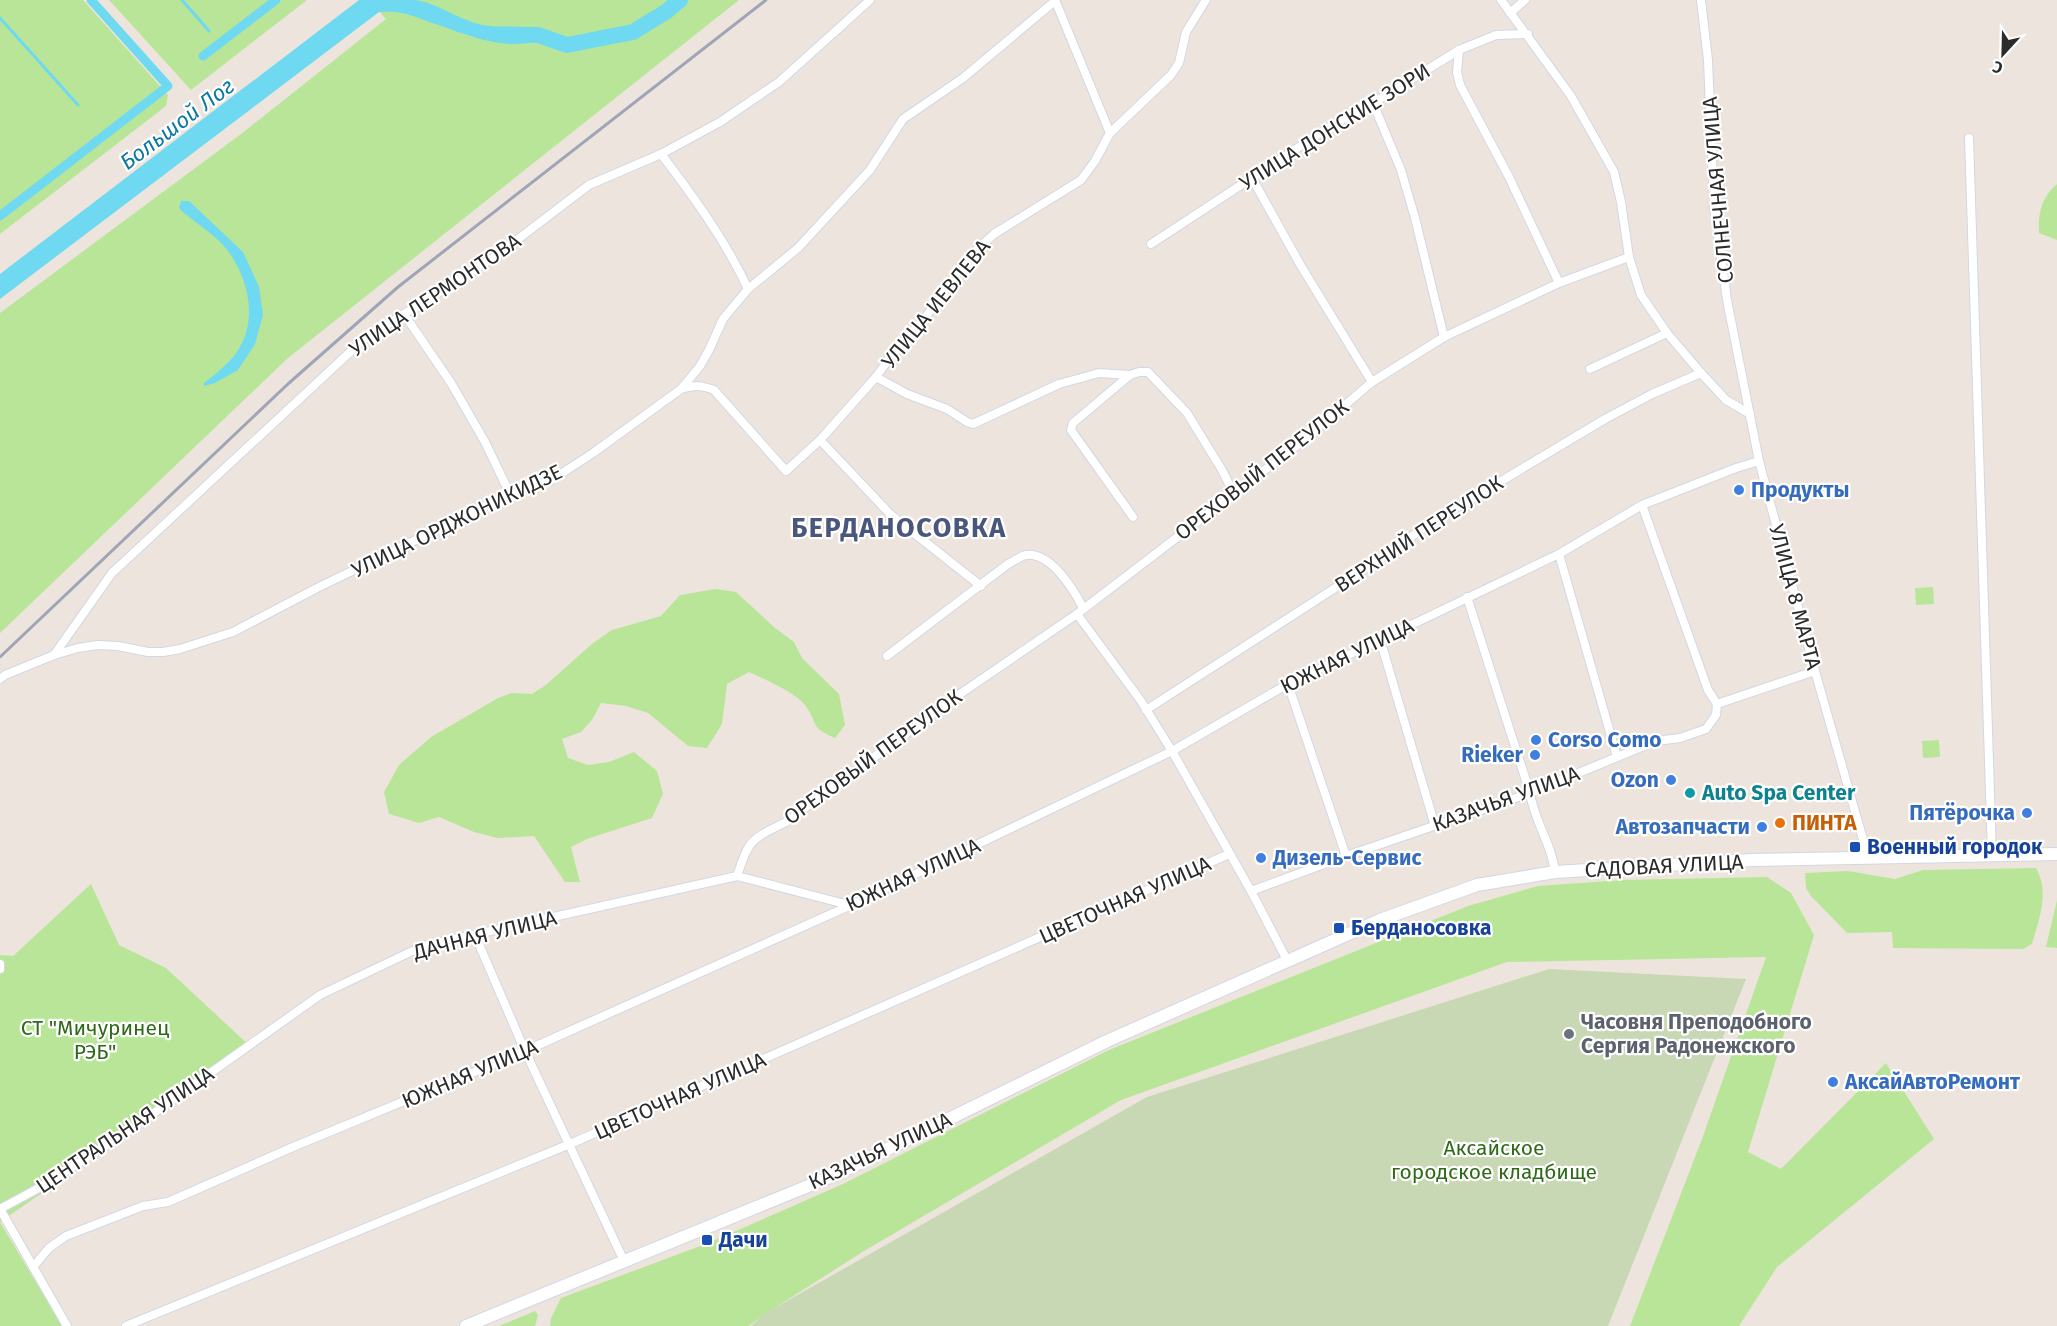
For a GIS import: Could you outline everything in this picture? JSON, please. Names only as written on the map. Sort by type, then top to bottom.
[{"type":"main road","name":"САДОВАЯ УЛИЦА","points":[[1287,960],[1380,920],[1477,885],[1516,877],[1555,872],[1752,860],[2057,854]]},
{"type":"main road","name":"КАЗАЧЬЯ УЛИЦА","points":[[466,1326],[835,1174],[1107,1041],[1287,960]]},
{"type":"street","name":"УЛИЦА ЛЕРМОНТОВА","points":[[54,656],[111,573],[363,340],[496,256],[589,185],[661,154],[720,122],[779,82],[870,0]]},
{"type":"street","points":[[1055,0],[1110,133]]},
{"type":"street","name":"УЛИЦА ОРДЖОНИКИДЗЕ","points":[[0,679],[54,656],[97,645],[118,646],[148,652],[180,649],[233,632],[317,588],[510,494],[550,481],[681,389],[700,366],[723,319],[747,290],[798,248],[870,170],[903,119],[963,78],[1055,0]]},
{"type":"street","name":"УЛИЦА ИЕВЛЕВА","points":[[681,389],[694,385],[714,390],[786,471],[820,440],[876,377],[894,351],[925,318],[970,256],[994,234],[1081,180],[1095,161],[1110,133],[1171,75],[1179,63],[1186,32],[1206,0]]},
{"type":"street","points":[[1501,0],[1571,96],[1614,172],[1629,256],[1635,282],[1641,295],[1667,333],[1701,373],[1726,400],[1750,414]]},
{"type":"street","points":[[1510,13],[1525,0]]},
{"type":"street","name":"СОЛНЕЧНАЯ УЛИЦА","points":[[1701,0],[1708,60],[1714,206],[1727,300],[1750,414]]},
{"type":"street","name":"УЛИЦА ДОНСКИЕ ЗОРИ","points":[[1151,244],[1334,124],[1460,50],[1496,35],[1528,34]]},
{"type":"street","points":[[1460,50],[1457,72],[1460,85],[1509,177],[1559,283]]},
{"type":"street","points":[[1373,103],[1401,170],[1444,337]]},
{"type":"street","points":[[1969,138],[1992,855]]},
{"type":"street","points":[[661,154],[684,183],[737,267],[747,290]]},
{"type":"street","points":[[1252,178],[1301,266],[1372,382]]},
{"type":"street","name":"ОРЕХОВЫЙ ПЕРЕУЛОК","points":[[737,876],[747,846],[758,836],[786,822],[957,696],[1080,611],[1304,440],[1372,382],[1444,337],[1559,283],[1629,256]]},
{"type":"street","points":[[404,314],[451,383],[485,442],[510,494]]},
{"type":"street","points":[[1590,369],[1667,333]]},
{"type":"street","points":[[1133,517],[1071,430],[1073,423],[1130,375],[1139,372],[1148,372],[1187,413],[1234,494]]},
{"type":"street","name":"УЛИЦА ИЕВЛЕВА","points":[[876,377],[907,394],[947,409],[973,424],[1059,384],[1099,373],[1130,375]]},
{"type":"street","name":"ВЕРХНИЙ ПЕРЕУЛОК","points":[[1146,710],[1363,570],[1431,523],[1605,419],[1652,394],[1701,373]]},
{"type":"street","name":"УЛИЦА 8 МАРТА","points":[[1750,414],[1759,461],[1815,671],[1868,856]]},
{"type":"street","points":[[820,440],[891,515],[981,586]]},
{"type":"street","name":"ЮЖНАЯ УЛИЦА","points":[[33,1267],[49,1248],[66,1236],[143,1206],[168,1202],[293,1147],[525,1052],[849,906],[1172,751],[1288,684],[1559,554],[1642,505],[1759,461]]},
{"type":"street","points":[[1642,505],[1708,690],[1717,704],[1815,671]]},
{"type":"street","points":[[1559,554],[1617,757]]},
{"type":"street","points":[[887,656],[1008,564],[1025,555],[1038,558],[1058,570],[1072,588],[1080,611],[1172,751],[1287,960]]},
{"type":"street","points":[[1467,597],[1532,805],[1554,856],[1555,872]]},
{"type":"street","points":[[1380,639],[1435,826]]},
{"type":"street","points":[[1288,684],[1346,856]]},
{"type":"street","name":"КАЗАЧЬЯ УЛИЦА","points":[[1251,891],[1530,793],[1656,741],[1680,738],[1706,729],[1716,715],[1717,704]]},
{"type":"street","name":"ЦВЕТОЧНАЯ УЛИЦА","points":[[126,1326],[570,1144],[1229,854]]},
{"type":"street","points":[[737,876],[849,906]]},
{"type":"street","name":"ДАЧНАЯ УЛИЦА","points":[[251,1044],[320,994],[423,946],[737,876]]},
{"type":"street","points":[[475,935],[525,1052],[624,1261]]},
{"type":"street","points":[[0,964],[0,969]]},
{"type":"street","name":"ЦЕНТРАЛЬНАЯ УЛИЦА","points":[[0,1209],[37,1189],[126,1133],[251,1044]]},
{"type":"street","points":[[0,1209],[67,1326]]},
{"type":"green space","points":[[0,0],[83,0],[168,95],[166,106],[0,234]]},
{"type":"green space","points":[[109,0],[307,0],[191,90]]},
{"type":"green space","points":[[369,0],[739,0],[288,358],[0,633],[0,313],[241,134],[386,19]]},
{"type":"green space","points":[[2057,184],[2057,240],[2039,233],[2039,226],[2044,200]]},
{"type":"green space","points":[[1933,587],[1934,604],[1916,605],[1915,588]]},
{"type":"green space","points":[[715,589],[736,592],[775,628],[794,642],[802,658],[839,694],[845,725],[835,738],[818,728],[805,705],[794,695],[749,672],[727,684],[722,724],[707,748],[688,746],[648,713],[626,706],[601,703],[592,720],[581,732],[562,739],[568,758],[588,765],[609,762],[634,752],[657,771],[663,794],[652,818],[587,839],[571,847],[580,882],[565,882],[534,836],[497,838],[474,832],[439,817],[419,823],[389,814],[384,792],[399,765],[431,737],[498,698],[511,693],[532,694],[612,630],[661,616],[680,595]]},
{"type":"green space","points":[[1939,740],[1940,757],[1923,758],[1922,741]]},
{"type":"green space","points":[[2036,868],[2042,886],[2042,906],[2032,944],[2023,949],[1893,948],[1892,932],[1847,933],[1811,896],[1806,888],[1805,873],[1848,871],[1895,879],[1923,870]]},
{"type":"green space","points":[[1767,877],[1791,893],[1814,935],[1748,1152],[1781,1169],[1886,1063],[1934,1139],[1777,1267],[1739,1326],[1630,1326],[1702,1139],[1766,957],[1507,962],[1121,1100],[864,1251],[749,1326],[550,1326],[551,1318],[561,1298],[711,1242],[843,1184],[1109,1050],[1468,906],[1538,886],[1623,880]]},
{"type":"green space","name":"СТ \"Мичуринец РЭБ\"","points":[[91,884],[119,945],[166,968],[252,1048],[0,1222],[0,955],[13,956]]},
{"type":"green space","points":[[2057,900],[2057,948],[2046,947]]},
{"type":"green space","name":"Аксайское городское кладбище","points":[[1549,969],[1746,979],[1608,1326],[751,1326],[764,1314],[1147,1097]]},
{"type":"green space","points":[[0,1222],[62,1326],[0,1326]]},
{"type":"green space","points":[[535,1311],[538,1315],[535,1326],[499,1326]]},
{"type":"water","points":[[359,0],[415,0],[479,24],[527,28],[540,33],[545,38],[530,43],[500,43],[484,40],[407,14],[379,12],[0,299],[0,274]]},
{"type":"water","points":[[181,201],[189,201],[243,252],[259,287],[263,315],[255,344],[238,370],[215,383],[204,386],[204,383],[229,362],[240,347],[248,323],[248,298],[241,273],[228,251],[213,235],[179,208]]},
{"type":"waterway","points":[[0,216],[168,86],[91,0]]},
{"type":"waterway","points":[[182,0],[209,31]]},
{"type":"waterway","points":[[203,56],[276,0]]},
{"type":"waterway","name":"Большой Лог","points":[[523,35],[538,35],[567,45],[633,32],[680,0]]},
{"type":"waterway","points":[[0,18],[78,105]]},
{"type":"railway","points":[[0,657],[289,383],[398,287],[766,0]]},
{"type":"place","name":"Продукты","points":[[1739,490]]},
{"type":"place","name":"Corso Como","points":[[1536,740]]},
{"type":"place","name":"Rieker","points":[[1535,755]]},
{"type":"place","name":"Ozon","points":[[1671,780]]},
{"type":"place","name":"Auto Spa Center","points":[[1690,793]]},
{"type":"place","name":"Пятёрочка","points":[[2027,813]]},
{"type":"place","name":"ПИНТА","points":[[1780,823]]},
{"type":"place","name":"Автозапчасти","points":[[1762,827]]},
{"type":"place","name":"Военный городок","points":[[1855,847]]},
{"type":"place","name":"Дизель-Сервис","points":[[1261,858]]},
{"type":"place","name":"Берданосовка","points":[[1339,928]]},
{"type":"place","name":"Часовня Преподобного Сергия Радонежского","points":[[1569,1034]]},
{"type":"place","name":"АксайАвтоРемонт","points":[[1833,1082]]},
{"type":"place","name":"Дачи","points":[[707,1240]]},
{"type":"district","name":"БЕРДАНОСОВКА","points":[[899,528]]}]
